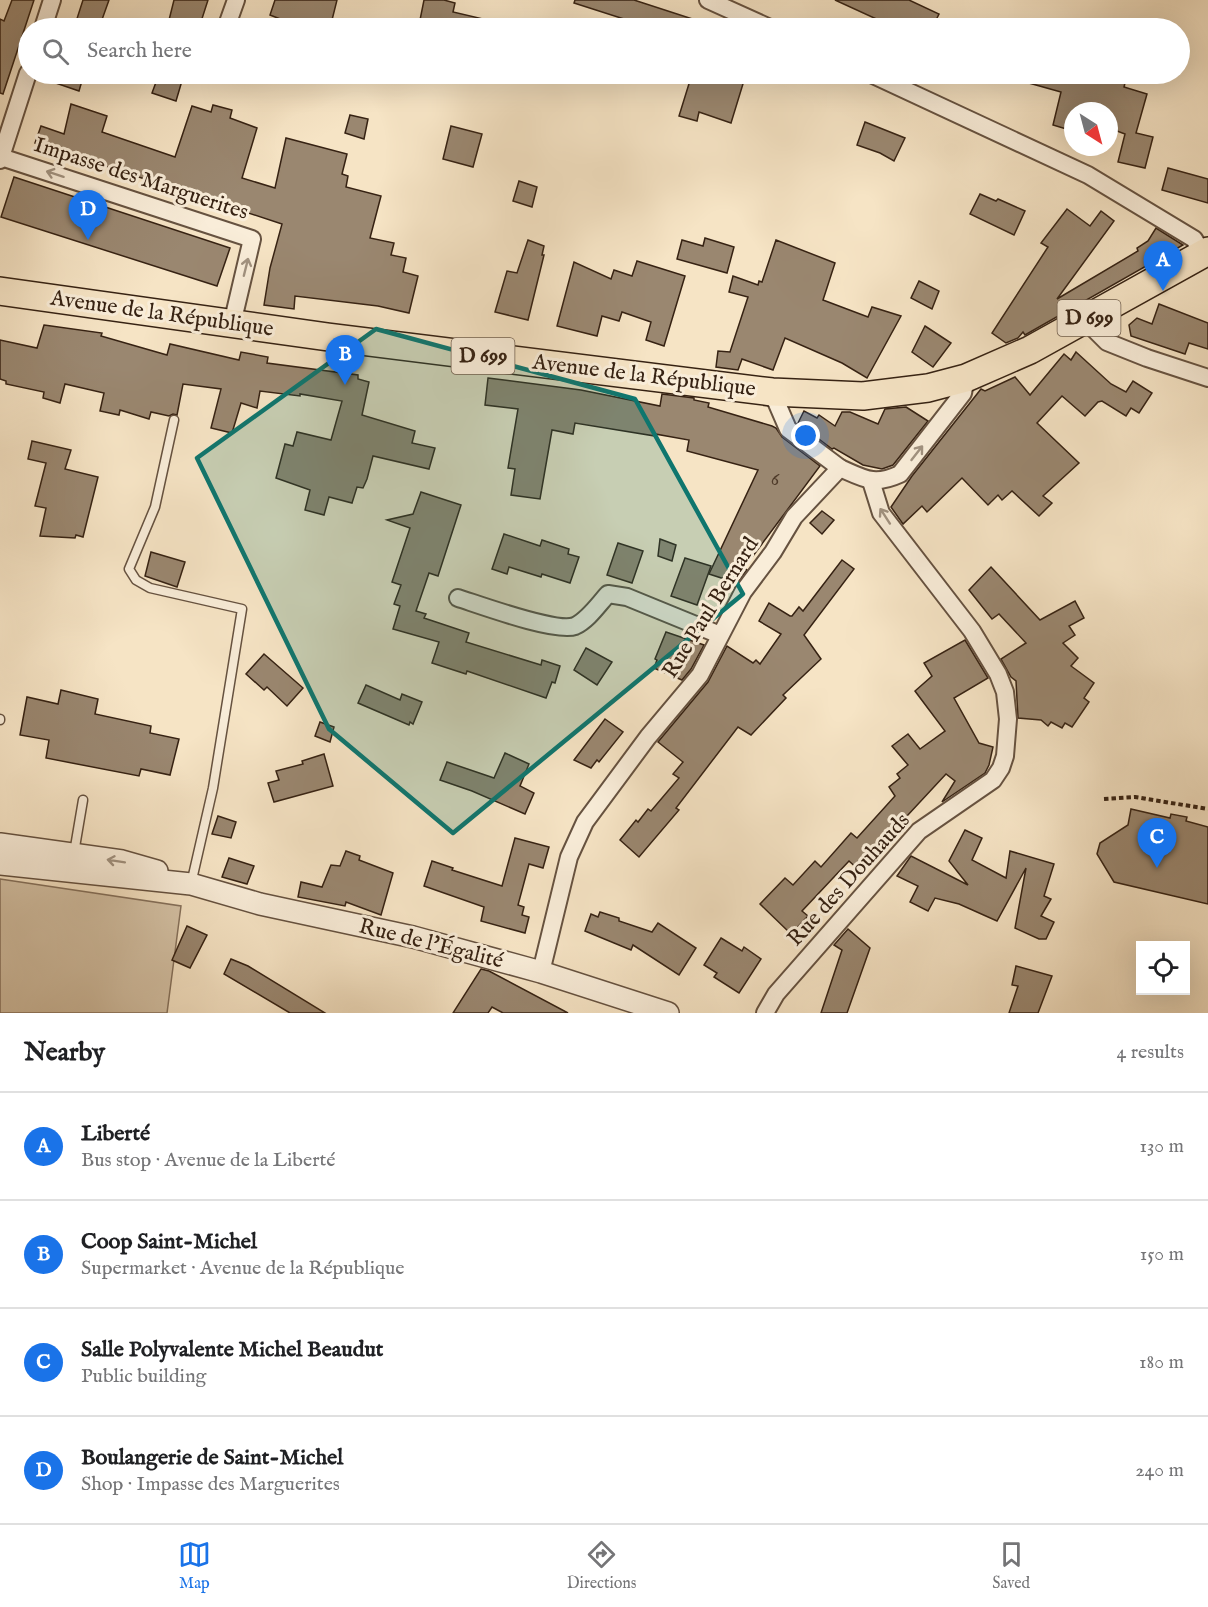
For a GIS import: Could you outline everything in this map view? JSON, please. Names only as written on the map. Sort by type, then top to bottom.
[{"type":"main road","name":"D 699","points":[[966,378],[1030,350],[1205,252]]},
{"type":"main road","name":"Avenue de la République","points":[[0,291],[232,324],[772,392],[862,396],[928,388],[966,378]]},
{"type":"street","points":[[46,18],[52,0]]},
{"type":"street","points":[[230,18],[236,0]]},
{"type":"street","points":[[708,0],[748,18]]},
{"type":"street","points":[[1,158],[25,84]]},
{"type":"street","points":[[892,84],[1088,175],[1194,239],[1205,252]]},
{"type":"street","name":"Impasse des Marguerites","points":[[1,158],[252,239],[232,324]]},
{"type":"street","points":[[1085,320],[1107,342],[1208,378]]},
{"type":"street","points":[[772,392],[788,429],[840,468],[871,481],[885,481],[900,474],[963,393],[966,378]]},
{"type":"street","name":"Rue Paul Bernard","points":[[541,972],[569,857],[585,822],[648,737],[700,675],[743,592],[773,552],[794,517],[840,468]]},
{"type":"street","name":"Rue des Douhauds","points":[[765,1013],[776,994],[919,831],[993,780],[1005,756],[1008,719],[1005,692],[998,674],[972,631],[881,513],[871,481]]},
{"type":"street","points":[[458,598],[533,622],[573,627],[585,619],[608,594],[627,597],[720,635]]},
{"type":"street","name":"Rue de l'Égalité","points":[[0,844],[72,863]]},
{"type":"street","name":"Rue de l'Égalité","points":[[0,862],[122,861],[260,904],[413,938],[541,972],[668,1013]]},
{"type":"lane","points":[[174,420],[155,507],[129,569],[136,580],[150,588],[242,609],[213,788],[191,884]]},
{"type":"lane","points":[[72,863],[83,800]]},
{"type":"path","points":[[1104,800],[1135,797],[1208,809]]},
{"type":"highlighted area","points":[[376,329],[635,399],[743,594],[453,833],[329,729],[197,458]]},
{"type":"shaded area","points":[[0,879],[181,906],[167,1013],[0,1013]]},
{"type":"building","points":[[12,0],[34,0],[28,18],[18,18],[18,49],[3,94],[0,93],[0,19],[4,21]]},
{"type":"building","points":[[83,0],[109,0],[103,18],[77,18]]},
{"type":"building","points":[[174,0],[208,0],[202,18],[170,18]]},
{"type":"building","points":[[275,0],[337,0],[332,18],[278,18],[270,15]]},
{"type":"building","points":[[424,0],[444,0],[455,3],[453,12],[479,18],[420,18]]},
{"type":"building","points":[[575,0],[634,0],[689,18],[621,18],[574,3]]},
{"type":"building","points":[[835,0],[909,0],[939,14],[937,18],[874,18]]},
{"type":"building","points":[[58,84],[81,84],[79,91]]},
{"type":"building","points":[[155,84],[181,84],[176,101],[152,93]]},
{"type":"building","points":[[689,84],[743,84],[731,123],[699,112],[697,121],[679,116]]},
{"type":"building","points":[[1032,84],[1125,84],[1124,87],[1147,94],[1136,133],[1153,137],[1145,168],[1118,162],[1125,134],[1118,131],[1118,102],[1064,102],[1064,128],[1053,125],[1061,92]]},
{"type":"building","points":[[71,104],[107,116],[102,132],[175,157],[192,106],[211,112],[213,105],[232,110],[230,118],[257,128],[242,178],[275,188],[286,138],[347,154],[342,174],[348,176],[346,187],[381,196],[370,238],[394,243],[391,255],[406,258],[403,272],[418,276],[409,313],[378,306],[295,296],[294,309],[264,305],[270,268],[282,224],[35,143],[41,126],[64,134]]},
{"type":"building","points":[[350,115],[368,119],[364,139],[345,133]]},
{"type":"building","points":[[865,122],[905,138],[894,161],[857,145]]},
{"type":"building","points":[[451,126],[482,134],[473,167],[443,159]]},
{"type":"building","points":[[1168,168],[1208,179],[1208,203],[1162,190]]},
{"type":"building","points":[[14,177],[230,248],[217,286],[1,217]]},
{"type":"building","points":[[519,181],[537,187],[532,207],[513,201]]},
{"type":"building","points":[[980,194],[1025,211],[1014,235],[970,214]]},
{"type":"building","points":[[1067,209],[1090,226],[1101,211],[1114,221],[1057,299],[1138,251],[1137,248],[1148,241],[1156,228],[1183,245],[1025,335],[1023,332],[1018,338],[1006,343],[992,333],[1048,247],[1041,243]]},
{"type":"building","points":[[705,238],[734,247],[727,273],[677,259],[682,240],[703,246]]},
{"type":"building","points":[[528,240],[544,246],[542,255],[544,255],[528,320],[495,312],[507,271],[517,273]]},
{"type":"building","points":[[776,240],[835,263],[823,300],[868,317],[872,307],[901,316],[867,378],[842,363],[785,338],[773,370],[742,359],[738,370],[716,367],[718,351],[730,352],[748,297],[729,292],[733,276],[758,285],[759,281],[762,282]]},
{"type":"building","points":[[637,261],[685,276],[664,346],[646,340],[651,322],[622,312],[619,321],[602,316],[597,336],[557,326],[574,262],[611,279],[614,270],[632,276]]},
{"type":"building","points":[[919,281],[939,291],[932,309],[911,298]]},
{"type":"building","points":[[1159,304],[1208,323],[1208,349],[1189,343],[1185,354],[1131,336],[1129,325],[1137,318],[1152,324]]},
{"type":"building","points":[[44,325],[102,333],[101,336],[167,355],[170,344],[239,360],[241,352],[268,357],[267,363],[358,375],[358,379],[369,382],[362,415],[415,431],[412,443],[435,448],[429,469],[373,456],[363,488],[357,487],[352,503],[329,497],[324,515],[305,510],[310,490],[276,478],[285,444],[293,446],[297,432],[331,440],[342,401],[300,394],[300,396],[260,391],[257,408],[241,403],[232,433],[211,428],[221,389],[183,384],[177,415],[169,416],[151,412],[149,419],[120,410],[119,415],[100,411],[104,393],[65,384],[60,403],[43,398],[44,392],[6,384],[6,381],[0,379],[0,340],[37,348]]},
{"type":"building","points":[[925,326],[951,343],[933,367],[912,352]]},
{"type":"building","points":[[1076,352],[1111,384],[1126,392],[1133,381],[1152,393],[1139,413],[1131,408],[1126,416],[1102,401],[1098,402],[1085,416],[1062,396],[1037,423],[1079,463],[1043,496],[1052,503],[1039,516],[1012,491],[1002,500],[998,495],[988,505],[962,478],[927,512],[922,506],[903,524],[891,507],[912,476],[981,389],[985,391],[1015,377],[1030,395],[1064,354],[1071,360]]},
{"type":"building","points":[[488,378],[581,390],[660,406],[662,394],[694,398],[694,400],[709,403],[708,407],[776,428],[782,437],[820,466],[744,568],[747,570],[737,583],[709,574],[758,470],[687,451],[689,440],[575,423],[573,434],[552,430],[540,499],[511,495],[515,469],[508,468],[518,409],[485,405]]},
{"type":"building","points":[[906,407],[928,421],[893,465],[882,469],[863,465],[834,448],[832,449],[798,423],[804,411],[817,418],[819,415],[835,426],[842,412],[850,412],[878,424],[885,409]]},
{"type":"building","points":[[32,441],[71,450],[65,469],[98,477],[83,537],[76,535],[75,538],[40,536],[46,508],[35,506],[46,463],[28,459]]},
{"type":"building","points":[[421,492],[461,505],[438,576],[429,573],[416,611],[426,614],[424,618],[469,633],[466,642],[541,665],[542,660],[560,666],[555,683],[552,682],[546,698],[467,671],[466,674],[432,663],[439,642],[393,629],[400,606],[394,604],[401,585],[392,582],[410,528],[387,520],[413,514]]},
{"type":"building","points":[[822,511],[834,520],[822,534],[810,523]]},
{"type":"building","points":[[504,534],[540,546],[542,540],[569,549],[568,554],[579,557],[570,583],[509,567],[507,574],[492,569]]},
{"type":"building","points":[[660,539],[676,545],[672,561],[658,556]]},
{"type":"building","points":[[618,543],[643,551],[632,583],[607,575]]},
{"type":"building","points":[[151,552],[185,562],[177,587],[145,576]]},
{"type":"building","points":[[685,558],[711,566],[697,605],[671,596]]},
{"type":"building","points":[[842,560],[854,569],[804,635],[821,659],[783,695],[786,698],[751,735],[738,727],[676,808],[679,810],[639,857],[620,840],[636,820],[638,822],[648,809],[651,811],[679,778],[673,774],[683,762],[658,742],[708,682],[727,646],[753,663],[756,660],[760,664],[781,634],[759,621],[769,603],[790,616],[799,607],[803,611]]},
{"type":"building","points":[[991,567],[1040,620],[1075,601],[1084,618],[1069,626],[1075,635],[1063,643],[1078,658],[1071,666],[1094,683],[1084,698],[1089,702],[1072,727],[1065,723],[1062,728],[1051,722],[1048,726],[1041,720],[1018,718],[1016,681],[1011,677],[1001,659],[1026,643],[999,614],[992,619],[969,590]]},
{"type":"building","points":[[666,632],[704,645],[682,680],[654,668],[657,660],[655,659]]},
{"type":"building","points":[[965,640],[988,678],[954,698],[979,743],[993,747],[985,773],[942,802],[955,781],[946,774],[880,845],[880,848],[860,871],[849,861],[802,911],[808,916],[791,934],[760,904],[785,878],[793,885],[815,861],[821,867],[851,833],[857,838],[895,796],[889,787],[900,778],[897,774],[908,765],[892,746],[908,734],[920,749],[945,731],[915,691],[932,676],[924,663]]},
{"type":"building","points":[[586,648],[612,662],[597,685],[574,670]]},
{"type":"building","points":[[264,654],[303,688],[287,706],[267,687],[264,690],[246,674]]},
{"type":"building","points":[[366,685],[400,700],[402,694],[422,702],[413,724],[410,722],[409,725],[358,703]]},
{"type":"building","points":[[61,690],[98,699],[95,714],[151,726],[150,733],[179,739],[170,775],[141,769],[139,776],[46,758],[49,740],[20,735],[27,697],[58,704]]},
{"type":"building","points":[[605,719],[623,732],[599,762],[597,760],[591,768],[574,760]]},
{"type":"building","points":[[320,722],[334,727],[330,742],[315,736]]},
{"type":"building","points":[[505,753],[529,764],[520,786],[534,793],[525,814],[440,780],[447,762],[494,778]]},
{"type":"building","points":[[324,754],[333,786],[274,802],[268,783],[279,780],[276,771],[303,764],[302,761]]},
{"type":"building","points":[[1131,809],[1170,818],[1171,814],[1187,817],[1186,821],[1208,827],[1208,904],[1114,882],[1097,854],[1100,843],[1128,825]]},
{"type":"building","points":[[218,816],[236,822],[231,838],[212,834]]},
{"type":"building","points":[[965,830],[982,838],[972,860],[1006,878],[1010,851],[1054,864],[1044,896],[1051,899],[1041,916],[1054,922],[1046,939],[1039,939],[1015,928],[1026,868],[997,921],[959,904],[935,898],[928,911],[910,902],[918,886],[897,876],[911,856],[968,885],[949,861]]},
{"type":"building","points":[[515,838],[549,847],[543,868],[529,864],[518,905],[524,907],[522,915],[529,917],[525,933],[481,921],[484,907],[424,886],[432,861],[502,886]]},
{"type":"building","points":[[346,851],[360,856],[359,860],[393,873],[381,915],[346,902],[345,906],[298,897],[301,882],[322,887],[331,865],[340,866]]},
{"type":"building","points":[[229,858],[254,866],[247,884],[222,877]]},
{"type":"building","points":[[600,912],[652,932],[658,923],[696,948],[679,975],[633,945],[631,950],[585,931],[591,914],[598,917]]},
{"type":"building","points":[[187,926],[207,935],[190,968],[172,960]]},
{"type":"building","points":[[848,929],[870,948],[847,1013],[821,1013],[842,950],[834,945]]},
{"type":"building","points":[[721,938],[742,951],[744,947],[761,959],[739,993],[714,977],[717,973],[704,965]]},
{"type":"building","points":[[231,959],[248,966],[325,1013],[290,1013],[224,974]]},
{"type":"building","points":[[1016,966],[1052,976],[1038,1013],[1009,1013],[1018,986],[1012,985]]},
{"type":"building","points":[[481,969],[489,971],[568,1013],[503,1013],[492,1007],[488,1013],[453,1013]]},
{"type":"place","name":"Boulangerie de Saint-Michel","points":[[88,240]]},
{"type":"place","name":"Liberté","points":[[1163,291]]},
{"type":"place","name":"Coop Saint-Michel","points":[[345,385]]},
{"type":"place","name":"Salle Polyvalente Michel Beaudut","points":[[1157,868]]}]
